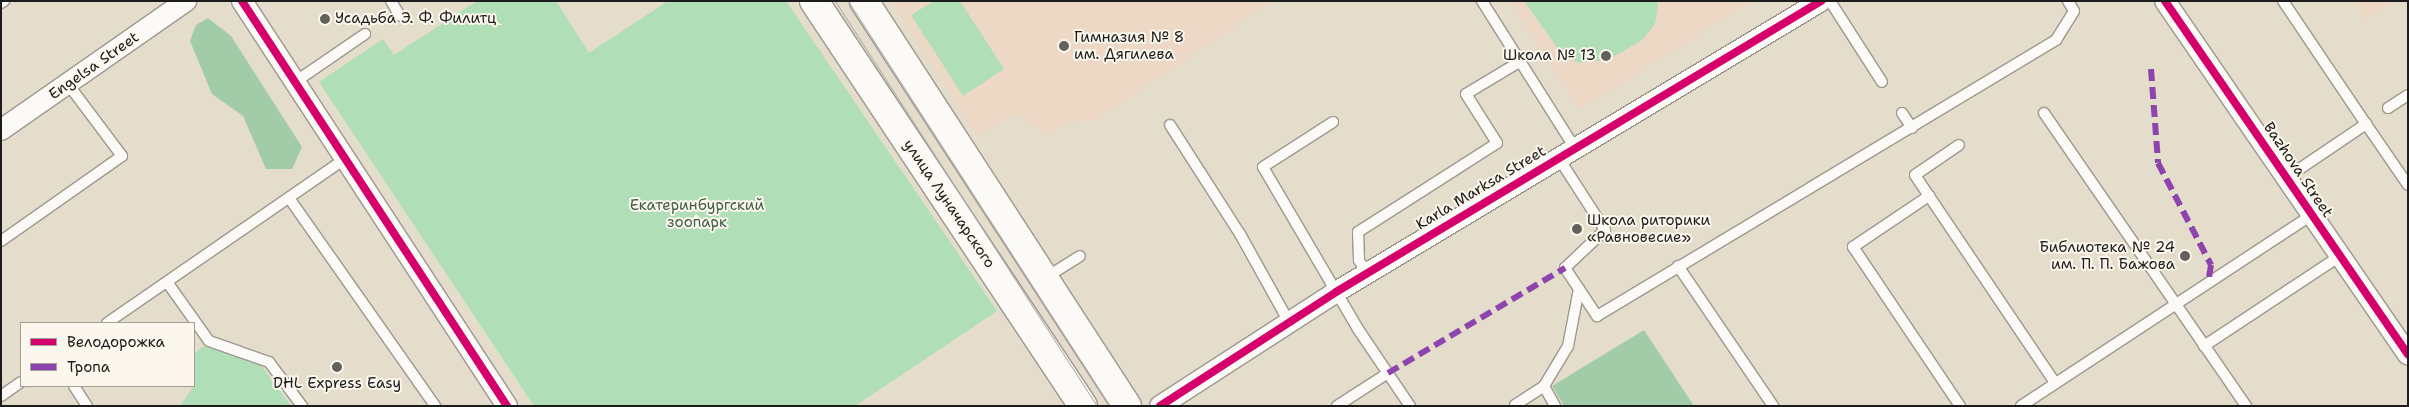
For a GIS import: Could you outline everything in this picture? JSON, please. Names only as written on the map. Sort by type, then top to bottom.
[{"type":"main road","name":"улица Луначарского","points":[[814,1],[1083,406]]},
{"type":"main road","points":[[864,1],[1127,406]]},
{"type":"street","name":"Engelsa Street","points":[[1,130],[186,1]]},
{"type":"street","points":[[242,1],[507,406]]},
{"type":"street","name":"Karla Marksa Street","points":[[1160,406],[1336,292],[1821,1]]},
{"type":"street","name":"Bazhova Street","points":[[2165,1],[2408,355]]},
{"type":"lane","points":[[391,1],[400,16]]},
{"type":"lane","points":[[1482,1],[1521,61],[1605,230],[1565,268],[1597,316],[2056,40],[2074,10],[2068,1]]},
{"type":"lane","points":[[1830,1],[1882,82]]},
{"type":"lane","points":[[2282,1],[2408,185]]},
{"type":"lane","points":[[295,82],[365,34]]},
{"type":"lane","points":[[1368,274],[1359,260],[1358,232],[1497,143],[1466,94],[1521,61]]},
{"type":"lane","points":[[1,241],[122,156],[68,84]]},
{"type":"lane","points":[[2388,108],[2408,95]]},
{"type":"lane","points":[[1902,113],[1912,128]]},
{"type":"lane","points":[[2044,113],[2174,306],[2246,406]]},
{"type":"lane","points":[[1333,122],[1263,167],[1336,292],[1410,406]]},
{"type":"lane","points":[[2286,178],[2366,124]]},
{"type":"lane","points":[[1170,125],[1240,234],[1288,322]]},
{"type":"lane","points":[[1959,145],[1914,175],[2055,383]]},
{"type":"lane","points":[[108,322],[345,159]]},
{"type":"lane","points":[[1929,196],[1853,247],[1960,406]]},
{"type":"lane","points":[[289,198],[435,406]]},
{"type":"lane","points":[[2020,406],[2312,215]]},
{"type":"lane","points":[[1044,279],[1080,256]]},
{"type":"lane","points":[[2204,346],[2340,256]]},
{"type":"lane","points":[[1678,266],[1773,406]]},
{"type":"lane","points":[[166,282],[194,322]]},
{"type":"lane","points":[[1515,405],[1544,386],[1568,346],[1579,289]]},
{"type":"lane","points":[[195,323],[208,341],[269,362],[302,406]]},
{"type":"lane","points":[[1337,406],[1388,373]]},
{"type":"lane","points":[[1,396],[20,383]]},
{"type":"lane","points":[[1544,386],[1555,406]]},
{"type":"lane","points":[[75,387],[87,406]]},
{"type":"shaded area","name":"Гимназия № 8 им. Дягилева","points":[[891,1],[1273,1],[1097,120],[1068,123],[1048,136],[1015,113],[978,136]]},
{"type":"shaded area","name":"Школа № 13","points":[[1509,1],[1753,1],[1580,110]]},
{"type":"shaded area","points":[[2353,1],[2395,1],[2366,21]]},
{"type":"green space","name":"Екатеринбургский зоопарк","points":[[477,1],[556,1],[589,53],[668,1],[786,1],[997,311],[855,406],[534,406],[319,82],[383,39],[394,55]]},
{"type":"green space","points":[[934,1],[960,1],[1004,69],[963,96],[911,15]]},
{"type":"green space","points":[[1524,1],[1657,1],[1658,5],[1655,24],[1642,40],[1608,60],[1578,63],[1558,49]]},
{"type":"green space","points":[[208,18],[231,36],[302,147],[292,169],[266,169],[243,116],[212,94],[190,41],[196,25]]},
{"type":"green space","points":[[1644,330],[1694,406],[1564,406],[1552,386]]},
{"type":"green space","points":[[204,346],[261,365],[291,406],[180,406],[195,387],[195,353]]},
{"type":"tram line","points":[[835,1],[1097,406]]},
{"type":"tram line","points":[[848,1],[1110,406]]},
{"type":"marked path","points":[[2151,69],[2158,163],[2211,265],[2208,283]]},
{"type":"marked path","points":[[1388,373],[1565,268]]},
{"type":"cycle path","points":[[242,1],[507,406]]},
{"type":"cycle path","points":[[1160,406],[1336,292],[1821,1]]},
{"type":"cycle path","points":[[2165,1],[2408,355]]},
{"type":"place","name":"Усадьба Э. Ф. Филитц","points":[[325,19]]},
{"type":"place","name":"Гимназия № 8 им. Дягилева","points":[[1064,46]]},
{"type":"place","name":"Школа № 13","points":[[1606,56]]},
{"type":"place","name":"Школа риторики «Равновесие»","points":[[1577,229]]},
{"type":"place","name":"Библиотека № 24 им. П. П. Бажова","points":[[2185,256]]},
{"type":"place","name":"DHL Express Easy","points":[[337,367]]}]
